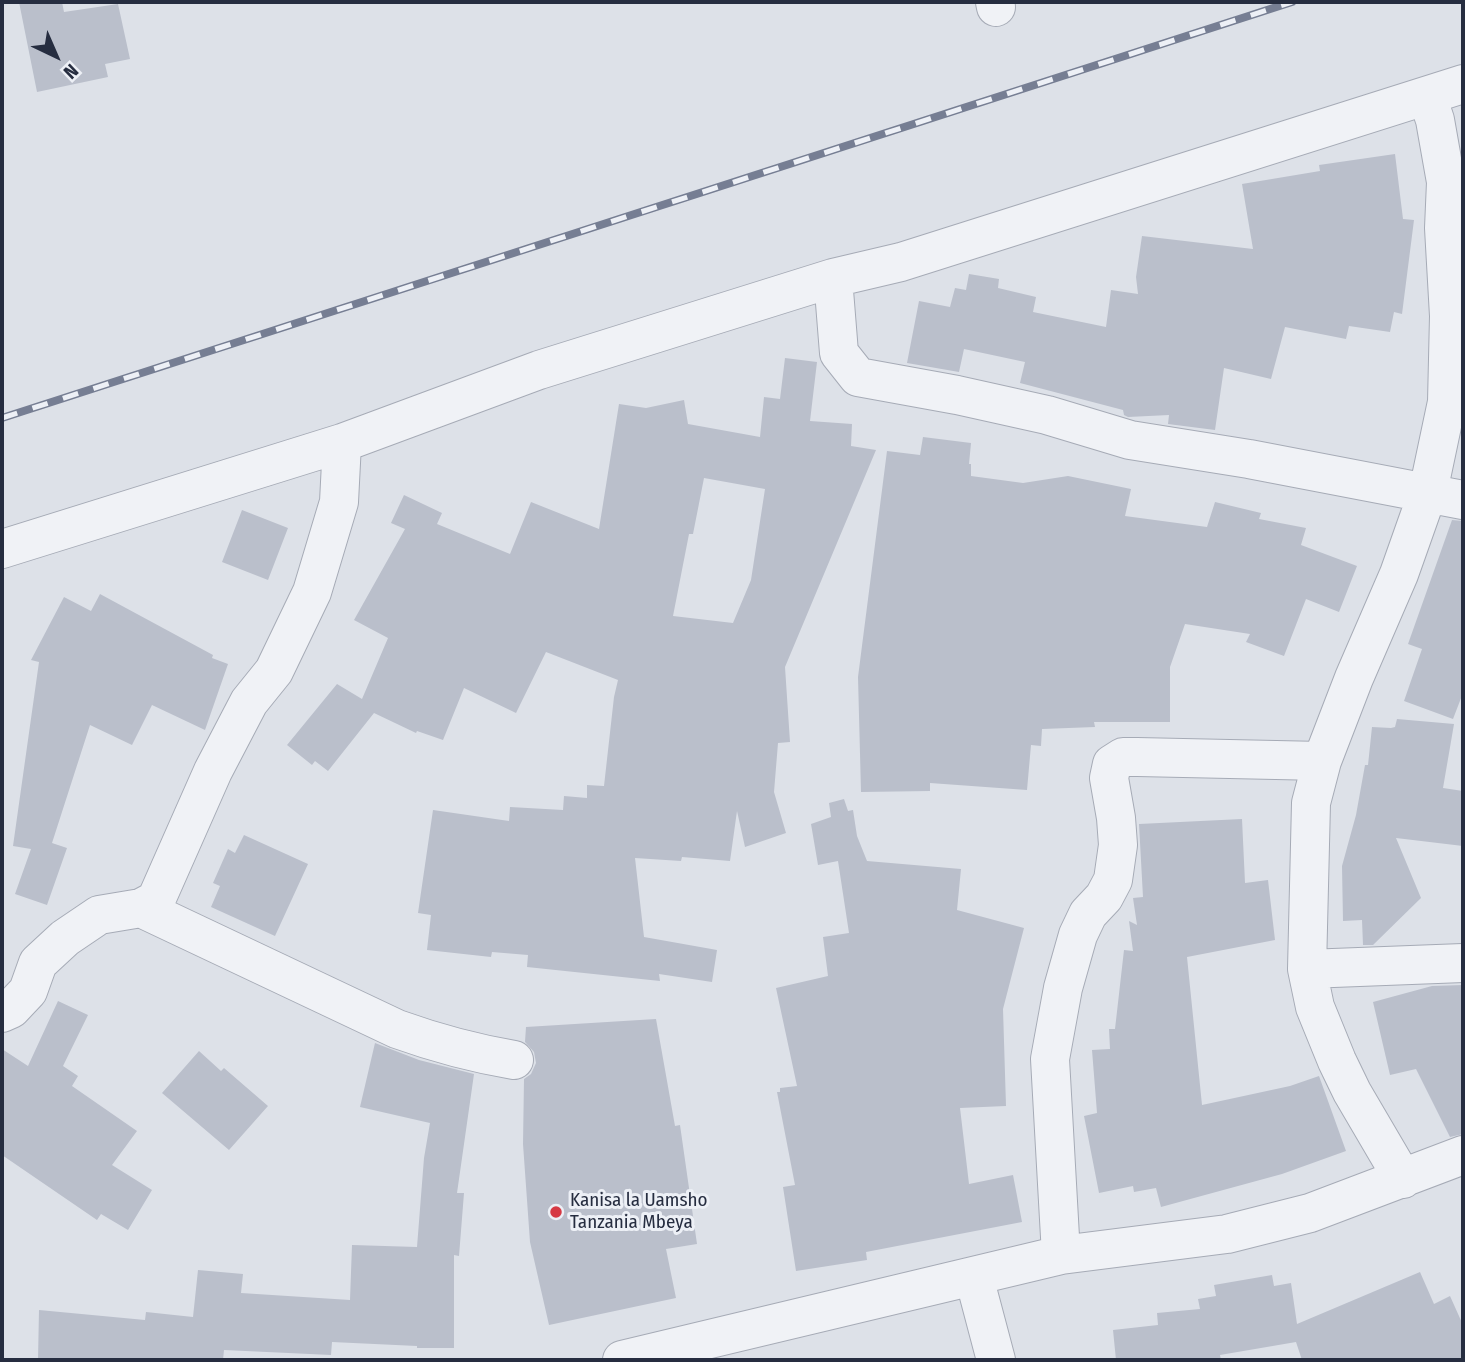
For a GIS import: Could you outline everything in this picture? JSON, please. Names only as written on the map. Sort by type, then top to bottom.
[{"type":"street","points":[[2,550],[342,443],[539,370],[833,278],[901,262],[1463,84]]},
{"type":"street","points":[[1404,1179],[1352,1092],[1337,1061],[1315,1007],[1307,969],[1311,803],[1322,761],[1399,574],[1446,496],[1449,316],[1444,228],[1446,181],[1435,120],[1427,96]]},
{"type":"street","points":[[833,278],[839,353],[859,377],[1047,415],[1130,440],[1238,457],[1446,496]]},
{"type":"street","points":[[2,1013],[11,1009],[28,991],[38,963],[65,938],[99,915],[141,908],[156,900],[213,771],[249,702],[274,671],[312,592],[340,502],[342,443]]},
{"type":"street","points":[[1061,1255],[1050,1059],[1063,988],[1078,935],[1088,914],[1104,897],[1113,880],[1118,845],[1109,778],[1112,764],[1123,757],[1322,761]]},
{"type":"street","points":[[141,908],[397,1029],[438,1044],[514,1060]]},
{"type":"street","points":[[1307,969],[1463,964]]},
{"type":"street","points":[[622,1360],[1061,1255],[1227,1234],[1310,1213],[1463,1155]]},
{"type":"street","points":[[974,1277],[996,1360]]},
{"type":"building","points":[[19,2],[62,2],[64,12],[118,4],[130,59],[105,64],[108,77],[37,92]]},
{"type":"building","points":[[1395,154],[1403,219],[1414,220],[1402,314],[1394,312],[1390,332],[1349,326],[1346,339],[1285,327],[1271,379],[1224,368],[1215,430],[1168,424],[1169,415],[1128,417],[1123,410],[1020,383],[1025,362],[964,349],[959,372],[907,363],[919,301],[950,307],[955,288],[966,290],[969,274],[999,279],[998,288],[1036,297],[1033,312],[1106,327],[1111,290],[1138,294],[1136,277],[1142,236],[1253,249],[1242,184],[1320,171],[1319,165]]},
{"type":"building","points":[[785,358],[817,362],[810,421],[852,424],[851,446],[876,450],[785,667],[790,742],[778,743],[774,792],[786,833],[745,847],[737,811],[730,861],[682,857],[681,861],[635,858],[644,937],[717,950],[712,982],[659,974],[660,981],[527,967],[528,955],[492,952],[491,957],[427,950],[431,915],[418,913],[433,810],[509,821],[510,807],[563,810],[564,796],[587,798],[587,785],[604,786],[618,680],[546,652],[516,713],[464,688],[443,740],[417,731],[416,733],[374,713],[328,771],[315,761],[312,765],[287,745],[337,684],[362,699],[388,638],[354,620],[405,529],[391,523],[404,495],[442,513],[437,524],[510,554],[531,502],[599,529],[619,404],[646,408],[684,400],[688,424],[760,437],[764,397],[780,399]],"holes":[[[704,478],[765,489],[751,580],[733,623],[673,616],[689,534],[693,534]]]},
{"type":"building","points":[[923,437],[971,443],[971,476],[1023,483],[1068,476],[1131,489],[1125,516],[1207,527],[1215,502],[1261,513],[1259,519],[1306,528],[1301,545],[1357,566],[1339,612],[1306,599],[1284,656],[1246,642],[1250,634],[1185,624],[1170,667],[1170,722],[1094,722],[1095,727],[1042,729],[1041,746],[1031,745],[1027,790],[930,783],[930,791],[861,792],[858,677],[887,451],[920,455]]},
{"type":"building","points":[[242,510],[288,528],[268,580],[222,562]]},
{"type":"building","points":[[1452,520],[1463,521],[1463,693],[1453,719],[1404,701],[1422,649],[1408,644]]},
{"type":"building","points":[[100,594],[213,655],[212,658],[228,664],[205,730],[152,705],[132,745],[90,725],[52,843],[67,848],[47,905],[15,894],[31,849],[13,846],[39,662],[31,660],[64,597],[91,611]]},
{"type":"building","points":[[1397,719],[1454,724],[1443,788],[1463,791],[1463,846],[1396,838],[1421,898],[1373,945],[1363,945],[1362,920],[1343,921],[1342,866],[1356,815],[1365,765],[1368,765],[1372,727],[1395,727]]},
{"type":"building","points":[[844,799],[848,811],[853,810],[857,836],[867,861],[961,869],[957,910],[1024,928],[1003,1009],[1006,1106],[960,1108],[969,1184],[1013,1175],[1022,1222],[866,1252],[867,1260],[796,1271],[783,1187],[795,1185],[777,1092],[780,1092],[780,1088],[797,1086],[776,988],[828,976],[823,937],[849,933],[838,861],[818,865],[811,824],[831,817],[829,803]]},
{"type":"building","points":[[1242,819],[1245,883],[1268,880],[1275,940],[1187,957],[1202,1105],[1290,1086],[1319,1076],[1346,1151],[1282,1174],[1161,1207],[1156,1188],[1134,1192],[1133,1186],[1099,1193],[1084,1116],[1097,1113],[1092,1050],[1110,1049],[1109,1029],[1115,1029],[1124,950],[1133,951],[1129,921],[1137,925],[1133,898],[1143,897],[1139,824]]},
{"type":"building","points":[[244,835],[308,864],[275,936],[211,907],[220,886],[213,883],[228,849],[235,853]]},
{"type":"building","points":[[1463,985],[1463,1134],[1450,1137],[1416,1069],[1390,1075],[1373,1002],[1432,986]]},
{"type":"building","points":[[58,1001],[88,1015],[63,1066],[78,1076],[72,1086],[137,1131],[112,1165],[152,1190],[128,1230],[101,1214],[97,1220],[2,1155],[2,1049],[28,1066]]},
{"type":"building","points":[[656,1019],[675,1126],[680,1125],[697,1244],[666,1249],[676,1298],[549,1325],[530,1242],[523,1144],[524,1079],[531,1074],[536,1063],[534,1052],[525,1042],[526,1027]]},
{"type":"building","points":[[375,1043],[419,1060],[474,1074],[457,1193],[464,1193],[459,1256],[454,1255],[454,1348],[332,1342],[331,1355],[224,1350],[223,1360],[38,1360],[39,1310],[145,1320],[146,1312],[193,1317],[198,1270],[243,1274],[241,1293],[350,1300],[352,1245],[417,1247],[424,1158],[430,1123],[360,1107]]},
{"type":"building","points":[[199,1051],[221,1071],[224,1068],[268,1106],[229,1150],[162,1093]]},
{"type":"building","points":[[1420,1272],[1434,1304],[1450,1296],[1463,1325],[1463,1360],[1302,1360],[1296,1342],[1220,1355],[1221,1360],[1116,1360],[1113,1330],[1158,1325],[1157,1313],[1200,1309],[1198,1299],[1216,1296],[1214,1285],[1272,1275],[1274,1286],[1291,1283],[1297,1324]]},
{"type":"railway","points":[[2,418],[1292,2]]},
{"type":"place","name":"Kanisa la Uamsho Tanzania Mbeya","points":[[556,1212]]}]
